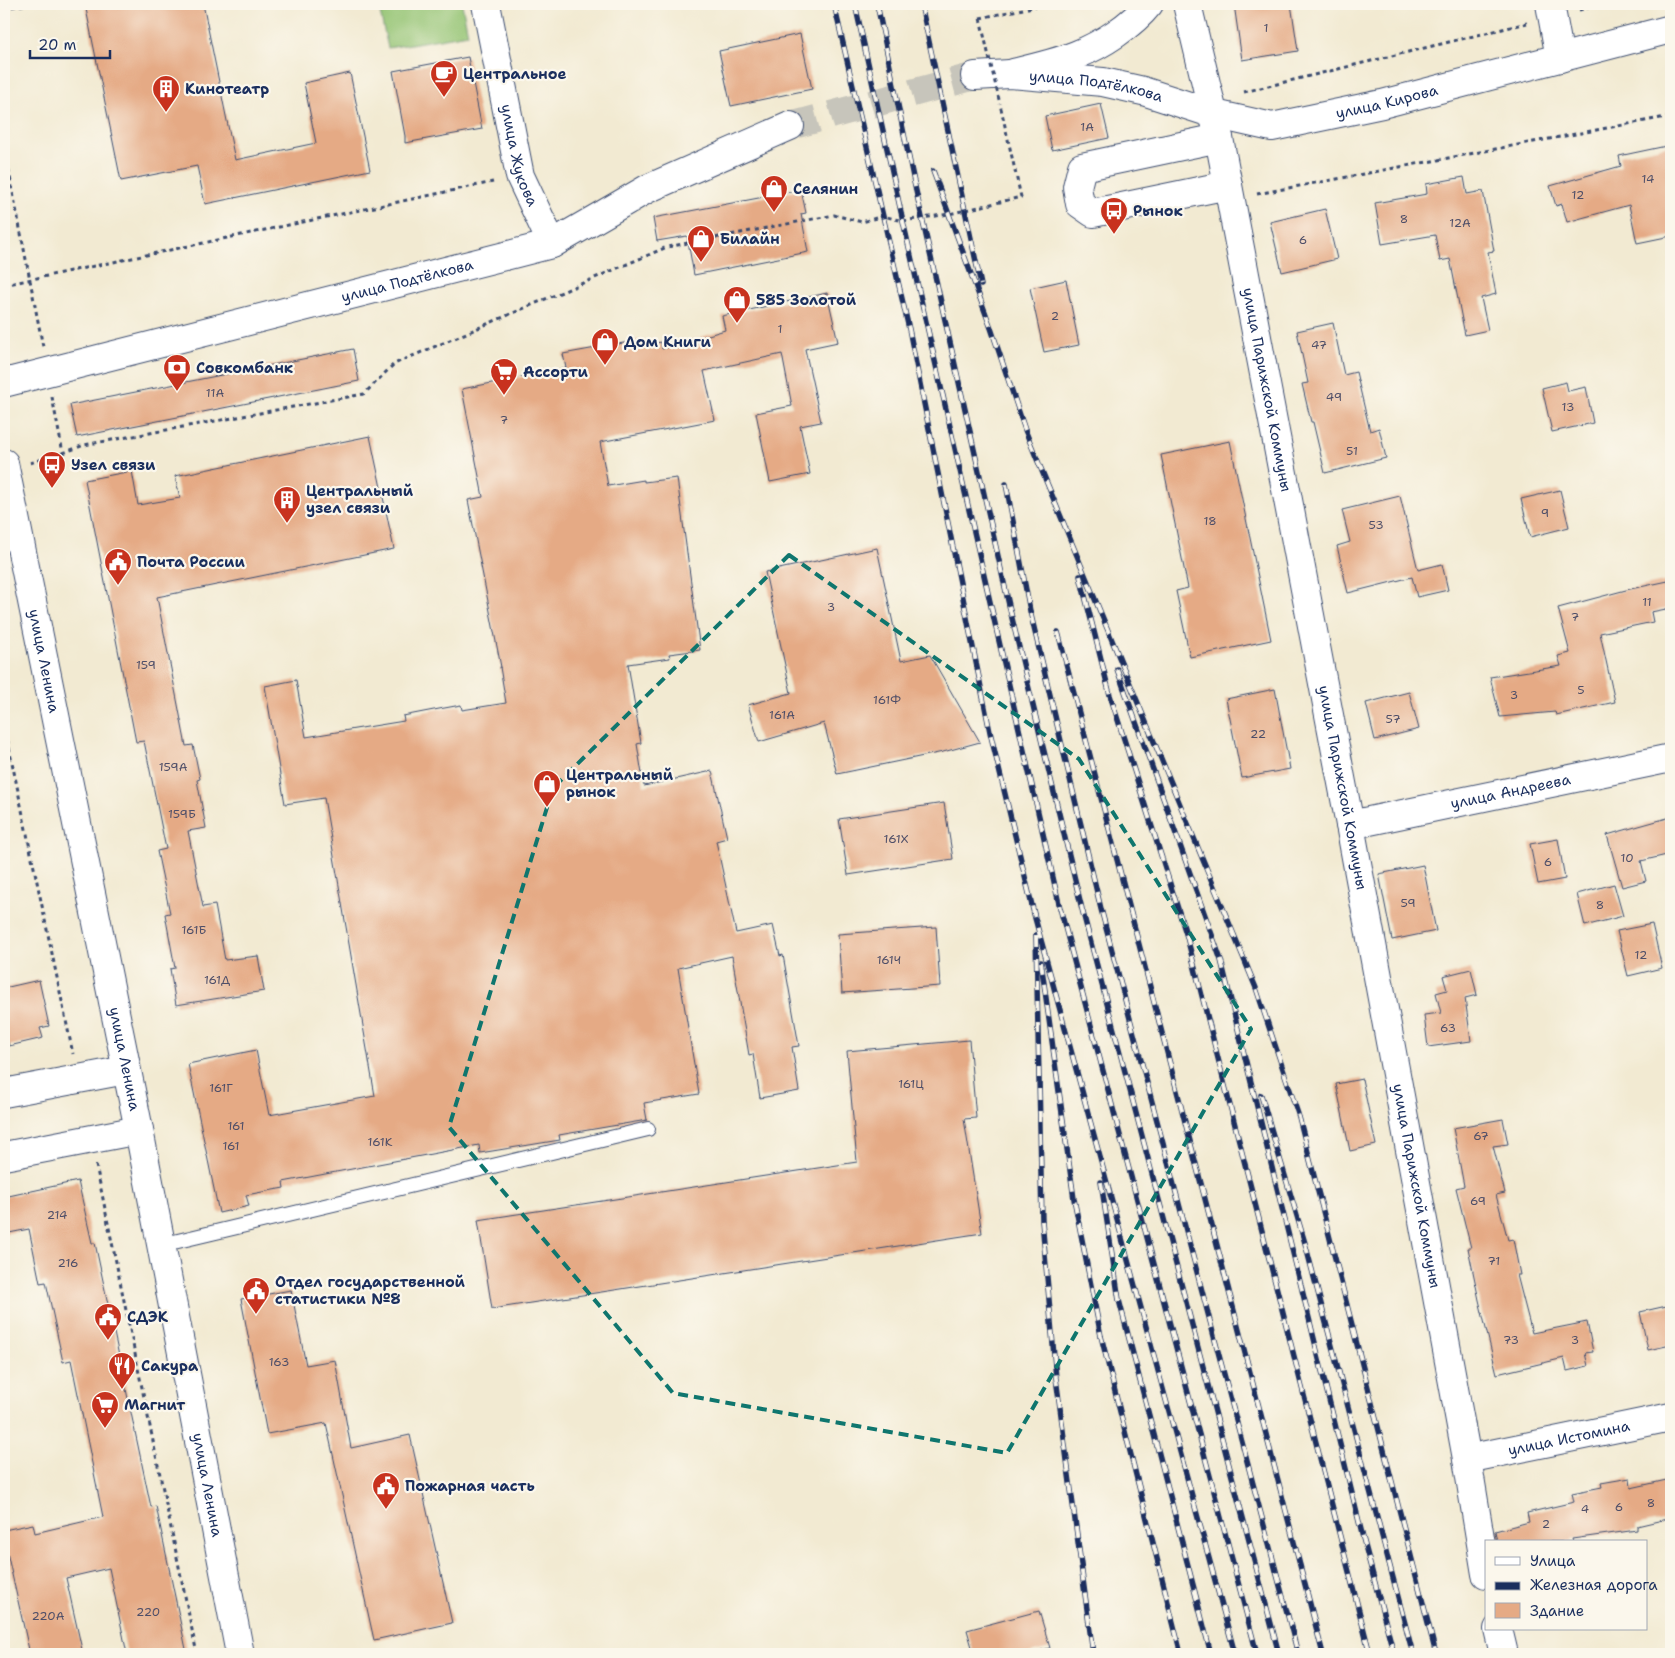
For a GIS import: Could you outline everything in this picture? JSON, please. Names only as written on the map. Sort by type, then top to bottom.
[{"type":"street","name":"улица Жукова","points":[[486,4],[520,176],[552,244]]},
{"type":"street","points":[[1010,74],[1076,55],[1090,48],[1119,31],[1140,15],[1149,4]]},
{"type":"street","name":"улица Парижской Коммуны","points":[[1187,4],[1214,114],[1350,826],[1467,1460],[1485,1568]]},
{"type":"street","points":[[1551,10],[1560,58]]},
{"type":"street","name":"улица Кирова","points":[[1214,114],[1272,128],[1382,104],[1671,29]]},
{"type":"street","name":"улица Подтёлкова","points":[[975,76],[1010,74],[1103,82],[1143,91],[1214,114]]},
{"type":"street","points":[[1214,114],[1105,163],[1082,167],[1077,187],[1080,204],[1093,213],[1229,192]]},
{"type":"street","name":"улица Подтёлкова","points":[[4,383],[552,244],[647,189],[790,126]]},
{"type":"street","name":"улица Ленина","points":[[5,467],[139,1130],[240,1654]]},
{"type":"street","name":"улица Андреева","points":[[1350,826],[1671,758]]},
{"type":"street","points":[[4,1092],[126,1070]]},
{"type":"street","points":[[4,1156],[139,1130]]},
{"type":"street","name":"улица Истомина","points":[[1467,1460],[1671,1417]]},
{"type":"street","points":[[1498,1630],[1504,1654]]},
{"type":"lane","points":[[161,1245],[648,1129]]},
{"type":"path","points":[[4,8],[29,4]]},
{"type":"path","points":[[5,467],[63,453],[84,445],[364,394],[394,364],[667,247],[834,215],[862,222],[883,216],[903,221],[950,214],[1021,197],[980,18],[1047,4]]},
{"type":"path","points":[[1214,114],[1232,95],[1551,10],[1603,4]]},
{"type":"path","points":[[1229,192],[1671,116]]},
{"type":"path","points":[[4,146],[63,453]]},
{"type":"path","points":[[4,285],[520,176]]},
{"type":"path","points":[[4,724],[78,1079]]},
{"type":"path","points":[[91,1140],[197,1654]]},
{"type":"highlighted area","points":[[789,555],[1079,759],[1251,1029],[1007,1453],[673,1393],[449,1127],[553,788]]},
{"type":"green space","points":[[378,4],[462,4],[468,34],[388,48]]},
{"type":"building","name":"Кинотеатр","points":[[85,4],[203,4],[235,160],[316,143],[304,83],[350,73],[370,170],[205,204],[197,166],[121,181]]},
{"type":"building","points":[[1234,4],[1291,4],[1298,51],[1242,60]]},
{"type":"building","points":[[800,34],[812,89],[731,106],[719,51]]},
{"type":"building","name":"Центральное","points":[[468,57],[482,129],[405,143],[393,71]]},
{"type":"building","points":[[1101,104],[1109,138],[1052,150],[1045,116]]},
{"type":"building","points":[[1671,145],[1671,236],[1637,243],[1629,205],[1567,222],[1562,204],[1556,206],[1550,186],[1621,166],[1619,156]]},
{"type":"building","points":[[1464,177],[1467,194],[1483,191],[1494,251],[1488,252],[1496,294],[1481,298],[1488,330],[1465,335],[1450,259],[1440,261],[1435,235],[1382,244],[1375,203],[1427,194],[1426,184]]},
{"type":"building","points":[[801,190],[806,213],[801,214],[808,252],[694,275],[687,236],[657,241],[653,218]]},
{"type":"building","points":[[1325,209],[1337,259],[1282,272],[1270,222]]},
{"type":"building","points":[[1066,280],[1079,345],[1044,352],[1030,288]]},
{"type":"building","name":"Центральный рынок","points":[[827,293],[838,342],[805,349],[821,422],[800,426],[810,474],[770,482],[756,413],[792,406],[782,354],[704,371],[715,420],[600,442],[608,486],[644,480],[644,482],[677,478],[700,650],[669,654],[670,658],[628,664],[641,743],[637,744],[644,786],[712,771],[727,838],[716,841],[736,933],[773,925],[780,956],[783,955],[799,1046],[792,1047],[799,1091],[760,1098],[753,1054],[749,1055],[732,956],[678,968],[699,1094],[644,1103],[647,1120],[559,1135],[560,1140],[480,1153],[479,1145],[283,1182],[284,1188],[246,1195],[249,1206],[219,1213],[188,1064],[256,1050],[269,1115],[375,1096],[324,798],[285,804],[265,686],[296,680],[306,737],[404,721],[403,716],[461,705],[462,710],[506,703],[501,667],[468,500],[483,497],[462,389],[566,368],[563,354],[640,340],[641,346],[661,342],[662,349],[725,330],[722,316]]},
{"type":"building","points":[[1333,323],[1344,375],[1356,372],[1370,431],[1379,428],[1386,458],[1325,473],[1302,384],[1308,383],[1297,331]]},
{"type":"building","points":[[353,349],[359,381],[77,437],[70,405]]},
{"type":"building","points":[[1566,382],[1568,391],[1586,387],[1593,423],[1552,432],[1542,388]]},
{"type":"building","points":[[370,436],[394,549],[157,597],[186,746],[193,745],[200,779],[197,780],[206,828],[188,831],[203,907],[215,905],[225,960],[258,956],[264,991],[176,1005],[170,969],[175,968],[165,914],[170,913],[157,851],[166,849],[144,741],[136,742],[85,480],[132,471],[138,505],[180,498],[175,476]]},
{"type":"building","points":[[1230,441],[1271,640],[1190,657],[1176,591],[1188,588],[1161,455]]},
{"type":"building","points":[[1560,490],[1569,527],[1530,537],[1521,499]]},
{"type":"building","points":[[1400,496],[1418,570],[1442,564],[1448,590],[1417,597],[1412,577],[1348,593],[1337,546],[1350,542],[1342,510]]},
{"type":"building","points":[[877,548],[901,661],[930,655],[980,742],[943,752],[837,774],[824,723],[759,742],[748,705],[791,693],[765,572]]},
{"type":"building","points":[[1668,581],[1671,608],[1651,612],[1653,622],[1600,633],[1615,702],[1556,715],[1555,712],[1500,717],[1490,677],[1561,666],[1558,656],[1570,653],[1558,608]]},
{"type":"building","points":[[1275,689],[1290,769],[1242,778],[1226,699]]},
{"type":"building","points":[[1409,692],[1419,729],[1375,740],[1366,703]]},
{"type":"building","points":[[944,803],[953,859],[848,875],[839,819]]},
{"type":"building","points":[[1671,817],[1671,854],[1641,861],[1646,881],[1622,887],[1607,835]]},
{"type":"building","points":[[1558,839],[1565,879],[1538,884],[1530,844]]},
{"type":"building","points":[[1423,865],[1436,931],[1392,940],[1379,874]]},
{"type":"building","points":[[1614,884],[1623,916],[1585,926],[1577,894]]},
{"type":"building","points":[[1652,924],[1662,968],[1628,976],[1617,931]]},
{"type":"building","points":[[936,927],[940,986],[842,993],[838,934]]},
{"type":"building","points":[[1471,969],[1477,995],[1465,998],[1471,1041],[1428,1047],[1424,1015],[1441,1013],[1436,993],[1447,990],[1443,976]]},
{"type":"building","points":[[39,980],[49,1026],[40,1028],[43,1038],[9,1046],[6,1036],[4,1036],[4,988]]},
{"type":"building","points":[[969,1040],[976,1118],[964,1119],[982,1233],[492,1309],[478,1220],[857,1162],[847,1051]]},
{"type":"building","points":[[1362,1079],[1376,1145],[1350,1151],[1336,1084]]},
{"type":"building","points":[[1503,1119],[1508,1144],[1493,1146],[1505,1193],[1496,1195],[1508,1240],[1513,1239],[1520,1275],[1517,1275],[1532,1333],[1587,1322],[1593,1352],[1585,1353],[1588,1366],[1567,1371],[1564,1358],[1497,1374],[1468,1248],[1471,1248],[1456,1188],[1464,1186],[1453,1128]]},
{"type":"building","points":[[78,1181],[92,1243],[95,1243],[151,1507],[156,1506],[187,1654],[127,1654],[109,1568],[66,1578],[83,1654],[30,1654],[4,1539],[4,1530],[33,1524],[35,1533],[103,1517],[71,1360],[63,1362],[46,1282],[40,1283],[29,1229],[4,1234],[4,1197]]},
{"type":"building","name":"Пожарная часть","points":[[291,1290],[306,1365],[335,1360],[351,1448],[410,1435],[452,1623],[374,1640],[326,1423],[267,1434],[241,1299]]},
{"type":"building","points":[[1671,1305],[1671,1345],[1648,1350],[1640,1312]]},
{"type":"building","points":[[1630,1478],[1631,1488],[1671,1479],[1671,1518],[1637,1526],[1637,1530],[1572,1540],[1497,1540],[1495,1531],[1529,1522],[1527,1513],[1574,1502],[1572,1493],[1602,1487],[1601,1483]]},
{"type":"building","points":[[1039,1611],[1050,1648],[1027,1654],[974,1654],[967,1630]]},
{"type":"tunnel","points":[[790,126],[975,76]]},
{"type":"railway","points":[[834,4],[909,329],[990,732],[1035,918],[1235,1654]]},
{"type":"railway","points":[[855,4],[1060,908],[1257,1654]]},
{"type":"railway","points":[[877,4],[914,182],[1011,614],[1082,909],[1279,1654]]},
{"type":"railway","points":[[921,4],[981,285]]},
{"type":"railway","points":[[933,171],[991,328],[1025,430],[1256,988],[1299,1117],[1436,1654]]},
{"type":"railway","points":[[1006,484],[1030,611],[1101,909],[1298,1654]]},
{"type":"railway","points":[[1080,576],[1110,695],[1187,937],[1370,1654]]},
{"type":"railway","points":[[1058,632],[1323,1654]]},
{"type":"railway","points":[[1117,669],[1221,960],[1363,1538],[1394,1654]]},
{"type":"railway","points":[[1036,935],[1042,1221],[1056,1378],[1093,1654]]},
{"type":"railway","points":[[1041,962],[1074,1199],[1101,1336],[1181,1654]]},
{"type":"railway","points":[[1261,1095],[1305,1243],[1413,1654]]},
{"type":"railway","points":[[1101,1182],[1119,1300],[1211,1654]]},
{"type":"place","name":"Центральное","points":[[444,98]]},
{"type":"place","name":"Кинотеатр","points":[[166,113]]},
{"type":"place","name":"Селянин","points":[[774,213]]},
{"type":"place","name":"Рынок","points":[[1114,235]]},
{"type":"place","name":"Билайн","points":[[701,263]]},
{"type":"place","name":"585 Золотой","points":[[737,324]]},
{"type":"place","name":"Дом Книги","points":[[605,366]]},
{"type":"place","name":"Совкомбанк","points":[[177,392]]},
{"type":"place","name":"Ассорти","points":[[504,396]]},
{"type":"place","name":"Узел связи","points":[[52,489]]},
{"type":"place","name":"Центральный узел связи","points":[[287,524]]},
{"type":"place","name":"Почта России","points":[[118,586]]},
{"type":"place","name":"Центральный рынок","points":[[547,808]]},
{"type":"place","name":"Отдел государственной статистики №8","points":[[256,1315]]},
{"type":"place","name":"СДЭК","points":[[108,1341]]},
{"type":"place","name":"Сакура","points":[[122,1390]]},
{"type":"place","name":"Магнит","points":[[105,1429]]},
{"type":"place","name":"Пожарная часть","points":[[386,1510]]}]
